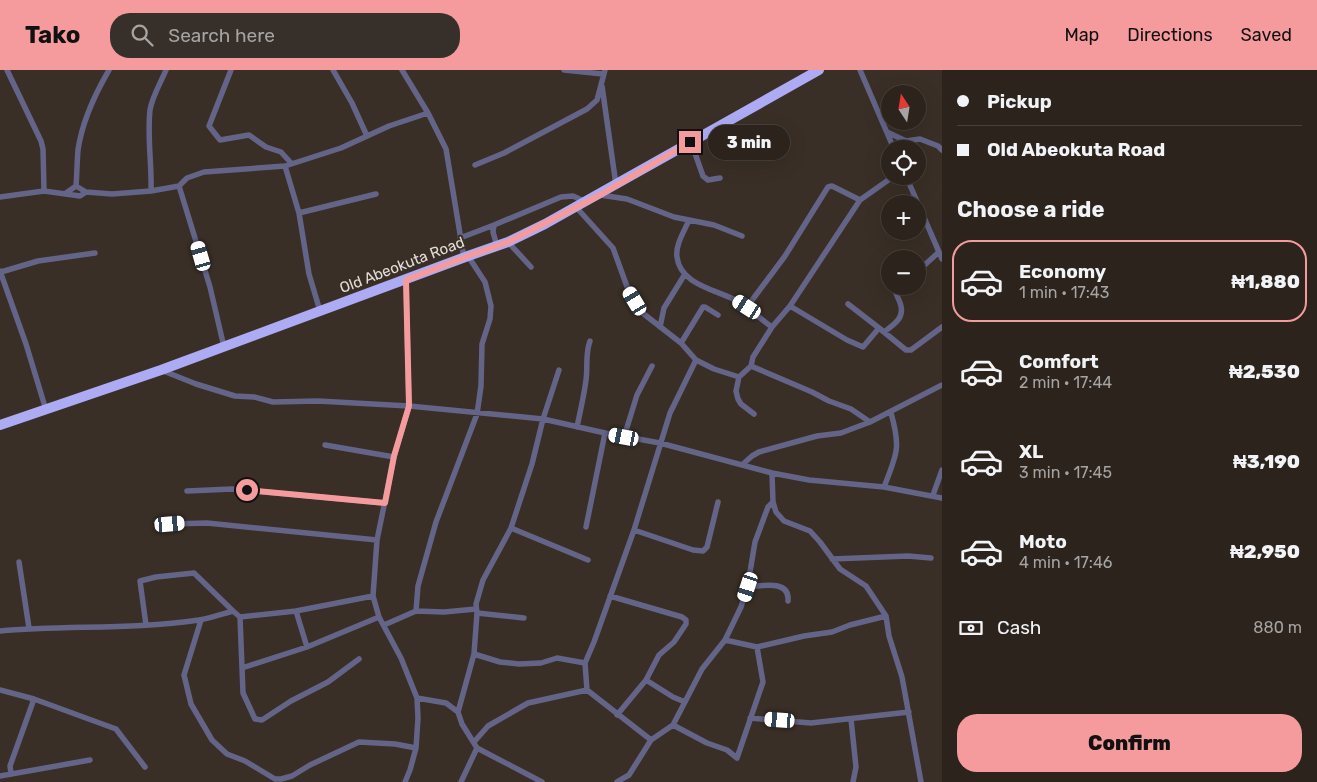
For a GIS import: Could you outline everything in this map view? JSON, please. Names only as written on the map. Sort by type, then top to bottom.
[{"type":"highway","name":"Old Abeokuta Road","points":[[0,424],[161,370],[508,242],[600,195],[805,73],[818,70]]},
{"type":"street","points":[[7,70],[41,141],[43,149],[44,191]]},
{"type":"street","points":[[76,186],[78,149],[85,122],[99,87],[109,70]]},
{"type":"street","points":[[152,191],[152,170],[148,143],[150,108],[166,70]]},
{"type":"street","points":[[231,70],[209,126],[220,140],[249,135],[266,147],[281,152],[292,163]]},
{"type":"street","points":[[333,70],[352,103],[367,136]]},
{"type":"street","points":[[402,70],[428,113],[446,150],[460,238],[466,257],[485,282],[490,306],[490,319],[482,344],[481,386],[477,414],[436,522],[418,586],[416,611]]},
{"type":"street","points":[[476,165],[504,153],[587,109],[596,100],[604,72],[564,70]]},
{"type":"street","points":[[860,70],[890,140]]},
{"type":"street","points":[[602,84],[616,185]]},
{"type":"street","points":[[76,186],[86,192],[112,194],[152,191],[179,186],[187,178],[204,172],[285,166],[341,148],[389,126],[428,113]]},
{"type":"street","points":[[887,132],[906,141],[920,140],[938,146],[942,150]]},
{"type":"street","points":[[690,142],[702,176],[708,180],[720,178]]},
{"type":"street","points":[[285,166],[298,213],[309,274],[320,311]]},
{"type":"street","points":[[754,414],[740,404],[736,391],[739,377],[751,366],[752,357],[772,327],[790,306],[860,200],[881,185]]},
{"type":"street","points":[[910,185],[942,259]]},
{"type":"street","points":[[66,193],[76,186]]},
{"type":"street","points":[[179,186],[210,287],[224,347]]},
{"type":"street","points":[[747,307],[785,256],[828,187],[832,186],[860,200]]},
{"type":"street","points":[[0,197],[44,191],[80,196],[86,192]]},
{"type":"street","points":[[298,213],[376,194]]},
{"type":"street","points":[[600,195],[627,199],[648,208],[714,225],[742,236]]},
{"type":"street","points":[[460,238],[561,197],[573,196],[586,202]]},
{"type":"street","points":[[576,207],[613,248],[629,292],[640,311],[681,343],[696,360],[714,369],[739,377]]},
{"type":"street","points":[[689,220],[678,246],[676,256],[685,274],[706,288],[736,300],[772,327]]},
{"type":"street","points":[[494,225],[493,232],[497,246]]},
{"type":"street","points":[[508,242],[531,267]]},
{"type":"street","points":[[926,263],[939,252]]},
{"type":"street","points":[[46,410],[0,271],[38,261],[95,253]]},
{"type":"street","points":[[660,327],[664,308],[685,274]]},
{"type":"street","points":[[405,782],[416,748],[417,698],[401,658],[379,616],[373,596],[377,540],[394,456],[409,406],[406,280]]},
{"type":"street","points":[[0,297],[8,294]]},
{"type":"street","points":[[790,306],[858,346],[863,347],[882,330],[899,321],[901,307],[897,295]]},
{"type":"street","points":[[848,304],[906,350],[911,350],[942,327]]},
{"type":"street","points":[[681,343],[703,307],[718,315]]},
{"type":"street","points":[[577,428],[586,384],[586,361],[590,341]]},
{"type":"street","points":[[651,740],[587,690],[585,663],[634,530],[670,414],[696,360]]},
{"type":"street","points":[[624,437],[637,395],[652,366]]},
{"type":"street","points":[[751,366],[829,401],[852,409],[870,422]]},
{"type":"street","points":[[161,370],[196,384],[235,396],[254,397],[273,402],[318,401],[409,406],[543,419],[577,428],[660,443],[772,473],[809,480],[884,487],[942,498]]},
{"type":"street","points":[[542,782],[475,745],[462,724],[458,712],[474,654],[476,611],[482,580],[511,528],[559,370]]},
{"type":"street","points":[[742,465],[759,452],[817,436],[841,433],[870,422],[891,413],[942,385]]},
{"type":"street","points":[[884,487],[896,455],[898,444],[891,413]]},
{"type":"street","points":[[586,527],[605,433]]},
{"type":"street","points":[[325,445],[394,456]]},
{"type":"street","points":[[933,495],[942,470]]},
{"type":"street","points":[[772,473],[773,502],[776,512],[784,521],[794,523],[810,532],[840,569],[866,586],[886,616],[889,636],[902,677],[921,782]]},
{"type":"street","points":[[187,491],[232,489],[385,503]]},
{"type":"street","points":[[634,530],[693,550],[703,551],[718,502]]},
{"type":"street","points":[[617,782],[629,775],[651,740],[673,725],[702,669],[724,640],[741,607],[748,587],[754,542],[768,507],[773,502]]},
{"type":"street","points":[[170,524],[207,523],[377,540]]},
{"type":"street","points":[[511,528],[588,560]]},
{"type":"street","points":[[832,559],[908,556],[931,558]]},
{"type":"street","points":[[19,562],[30,628]]},
{"type":"street","points":[[146,626],[140,581],[156,577],[194,573],[232,612],[240,617],[296,611],[373,596]]},
{"type":"street","points":[[748,587],[776,585],[784,587],[788,594],[788,602]]},
{"type":"street","points":[[610,596],[682,617],[686,620],[686,624],[674,642],[659,655],[646,680],[617,715]]},
{"type":"street","points":[[296,611],[307,647]]},
{"type":"street","points":[[384,625],[416,611],[476,611],[524,618]]},
{"type":"street","points":[[0,630],[146,626],[201,620],[232,612]]},
{"type":"street","points":[[242,668],[307,647],[379,616]]},
{"type":"street","points":[[724,640],[757,647],[804,636],[832,632],[850,625],[886,616]]},
{"type":"street","points":[[240,617],[243,693],[256,719],[262,720],[291,701],[328,682],[359,659]]},
{"type":"street","points":[[201,620],[184,675],[191,704],[212,740],[227,754],[245,761],[275,779],[281,779],[292,776],[310,765],[359,742],[395,744],[416,748]]},
{"type":"street","points":[[673,725],[707,743],[727,750],[737,758],[763,682],[757,647]]},
{"type":"street","points":[[474,654],[500,662],[519,664],[541,663],[557,658],[585,663]]},
{"type":"street","points":[[646,680],[673,697],[685,702]]},
{"type":"street","points":[[0,690],[34,699],[116,729],[145,767]]},
{"type":"street","points":[[461,782],[475,745],[488,726],[528,703],[587,690]]},
{"type":"street","points":[[417,698],[446,703],[458,712]]},
{"type":"street","points":[[11,774],[10,766],[34,699]]},
{"type":"street","points":[[750,718],[811,723],[909,712]]},
{"type":"street","points":[[851,719],[856,767],[853,782]]},
{"type":"street","points":[[0,776],[90,760]]},
{"type":"route","points":[[247,490],[385,503],[394,456],[409,406],[406,280],[508,242],[600,195],[690,142]]}]
